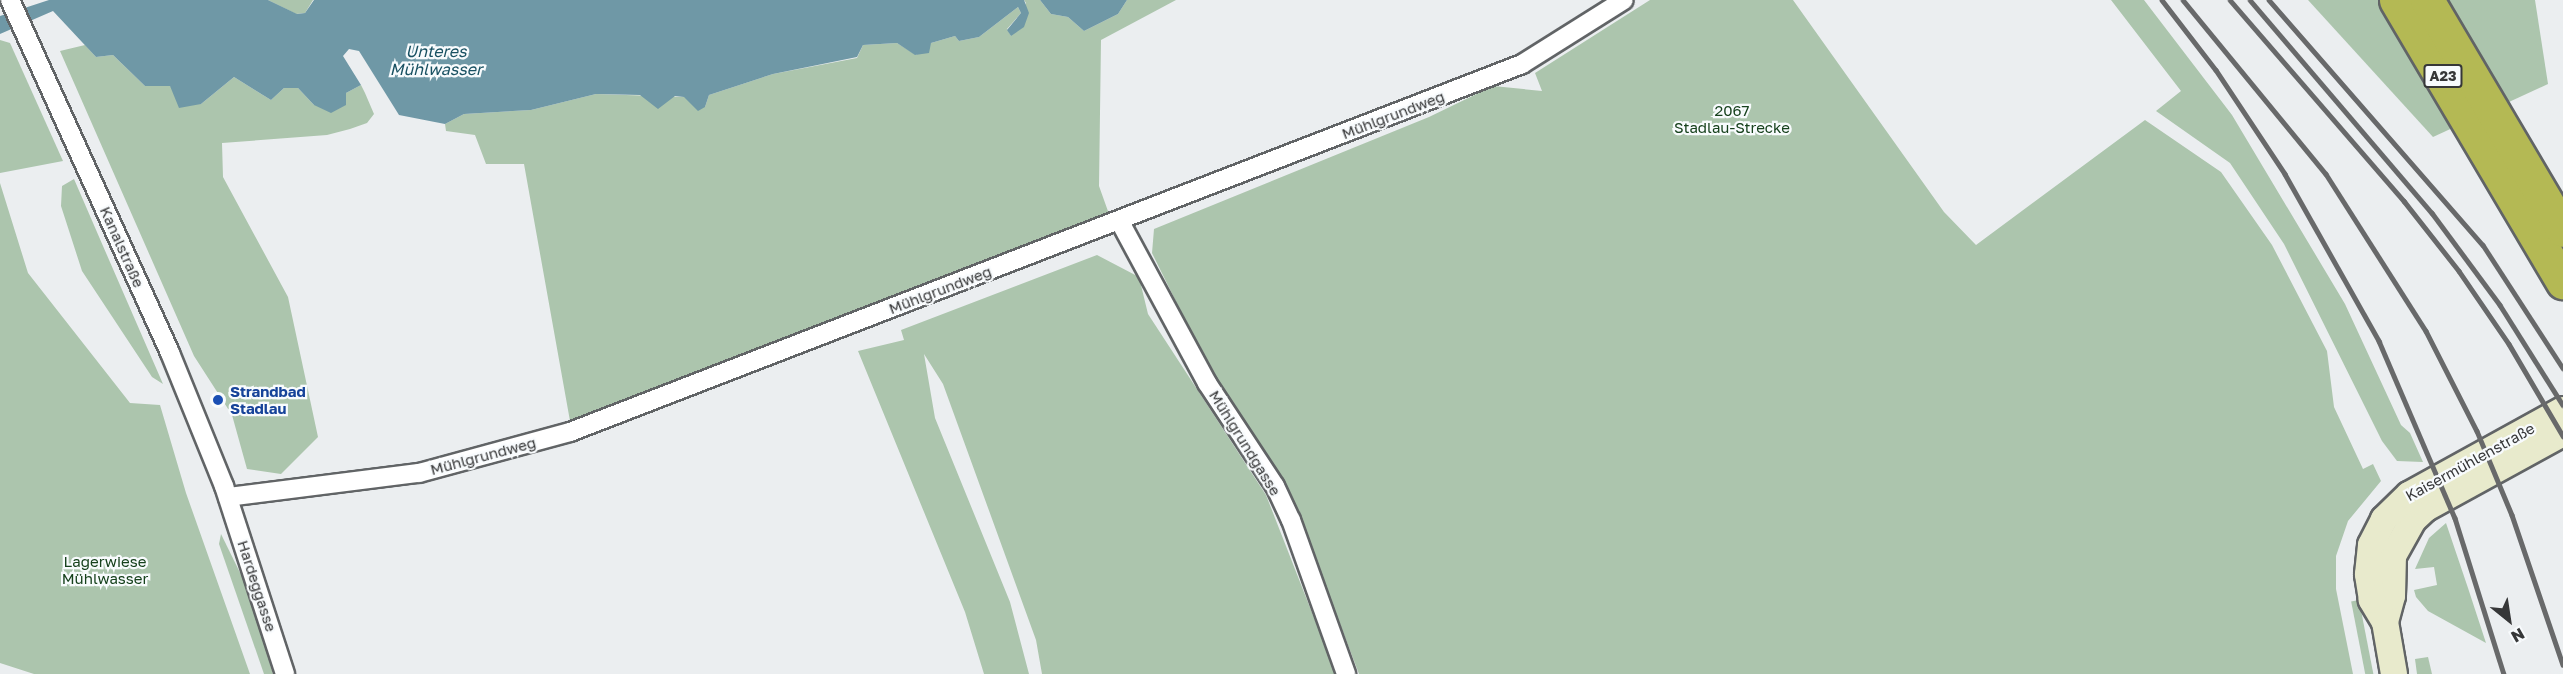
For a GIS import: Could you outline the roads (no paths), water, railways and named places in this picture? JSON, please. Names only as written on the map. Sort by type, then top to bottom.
[{"type":"highway","name":"A23","points":[[2396,0],[2510,146],[2563,282]]},
{"type":"highway","name":"A23","points":[[2427,0],[2510,146],[2563,230]]},
{"type":"highway","points":[[2453,0],[2510,146]]},
{"type":"street","name":"Kanalstraße","points":[[10,0],[170,353],[228,497]]},
{"type":"street","name":"Mühlgrundweg","points":[[228,497],[419,473],[551,438],[1120,222],[1522,64],[1624,0]]},
{"type":"street","name":"Mühlgrundgasse","points":[[1120,222],[1208,383],[1279,495],[1346,674]]},
{"type":"street","name":"Kaisermühlenstraße","points":[[2394,674],[2385,622],[2372,600],[2368,574],[2371,545],[2384,519],[2409,495],[2563,410]]},
{"type":"street","name":"Kaisermühlenstraße","points":[[2385,622],[2392,597],[2392,556],[2413,520],[2426,508],[2563,433]]},
{"type":"street","name":"Hardeggasse","points":[[228,497],[285,674]]},
{"type":"water","name":"Unteres Mühlwasser","points":[[49,0],[268,0],[297,14],[305,13],[314,0],[1024,0],[1029,13],[1024,27],[1011,36],[1007,30],[1021,13],[1018,7],[979,37],[959,41],[955,36],[931,43],[929,53],[915,55],[897,43],[863,45],[857,57],[773,74],[709,95],[705,107],[698,111],[684,97],[675,96],[658,109],[640,95],[596,94],[531,110],[464,114],[445,124],[399,115],[359,51],[349,49],[343,56],[361,85],[346,93],[346,105],[331,113],[314,105],[298,88],[284,88],[271,100],[234,77],[201,104],[179,108],[170,86],[145,86],[113,55],[96,57],[53,11],[0,34],[0,16]]},
{"type":"water","points":[[1040,0],[1127,0],[1118,14],[1084,31],[1068,17],[1051,14]]},
{"type":"railway","points":[[2162,0],[2216,70],[2285,174],[2379,341],[2455,518],[2504,674]]},
{"type":"railway","points":[[2183,0],[2326,174],[2426,331],[2477,431],[2512,515],[2563,665]]},
{"type":"railway","points":[[2230,0],[2404,201],[2459,271],[2509,344],[2563,436]]},
{"type":"railway","points":[[2250,0],[2432,213],[2500,305],[2563,405]]},
{"type":"railway","points":[[2269,0],[2483,245],[2563,368]]},
{"type":"place","name":"Strandbad Stadlau","points":[[218,400]]},
{"type":"park label","name":"2067 Stadlau-Strecke","points":[[1732,118]]},
{"type":"park label","name":"Lagerwiese Mühlwasser","points":[[105,570]]}]
